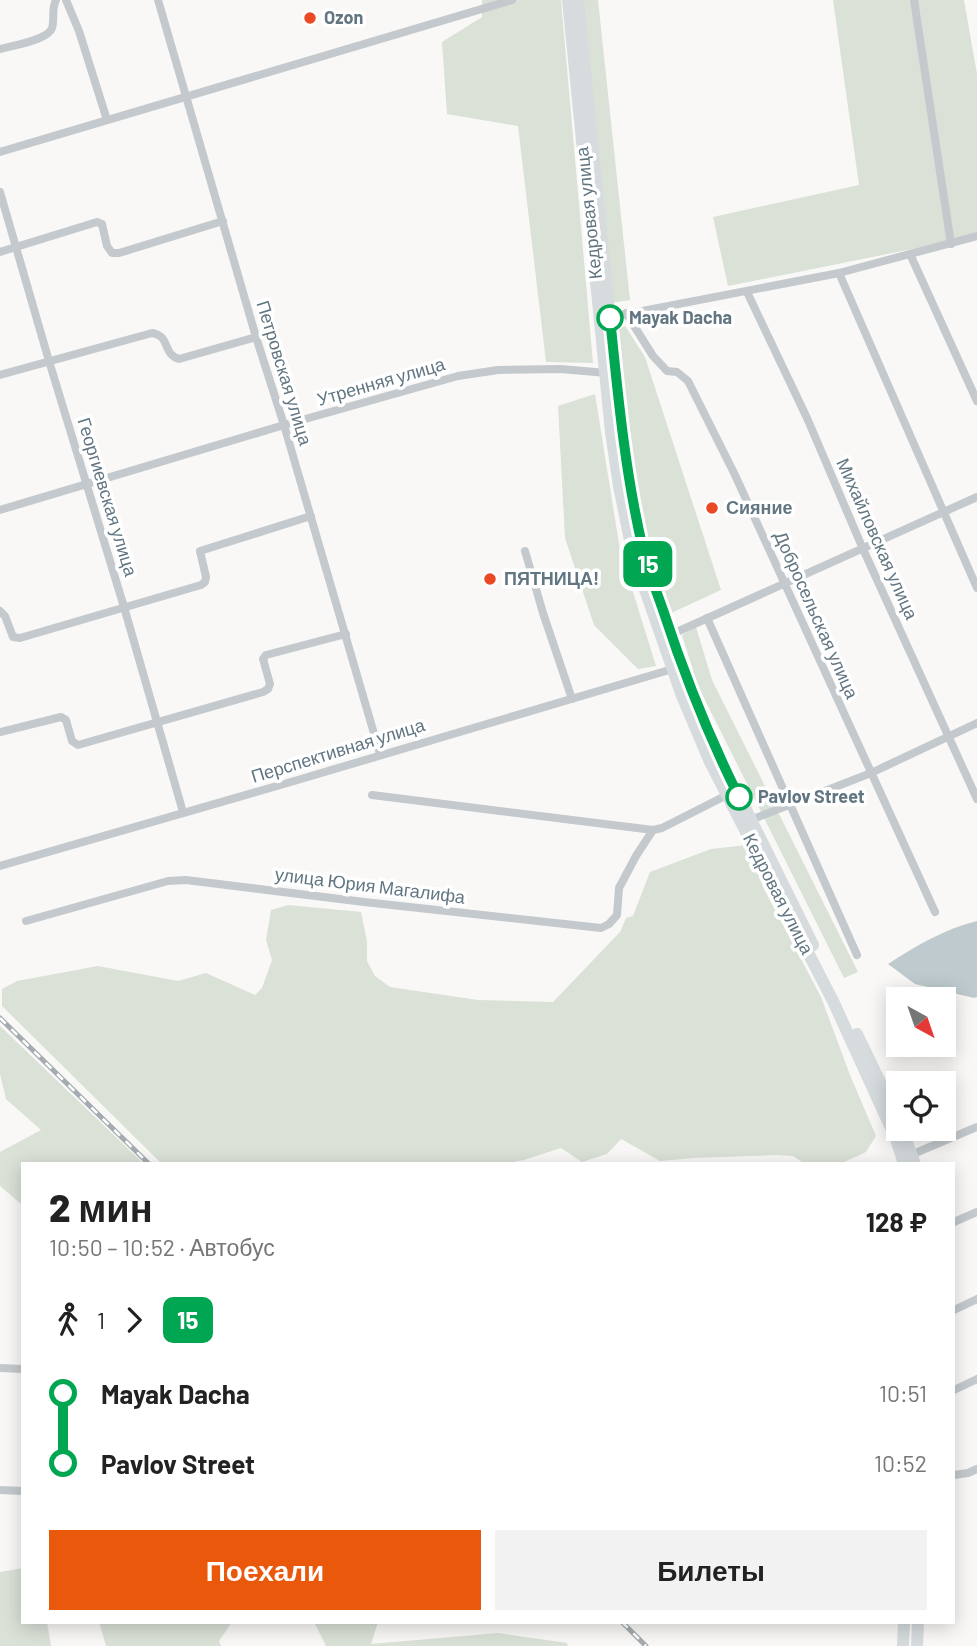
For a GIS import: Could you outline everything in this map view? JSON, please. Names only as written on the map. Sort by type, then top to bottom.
[{"type":"main road","name":"Кедровая улица","points":[[568,0],[605,319]]},
{"type":"main road","name":"Кедровая улица","points":[[578,0],[619,486],[633,555],[676,667],[716,747],[732,793],[886,1095]]},
{"type":"main road","name":"Кедровая улица","points":[[746,821],[897,1139],[911,1161]]},
{"type":"main road","points":[[905,1141],[911,1161]]},
{"type":"main road","points":[[903,1646],[904,1624]]},
{"type":"main road","points":[[918,1624],[918,1646]]},
{"type":"street","points":[[0,49],[42,37],[50,32],[56,0]]},
{"type":"street","points":[[66,0],[79,31],[107,120]]},
{"type":"street","name":"Петровская улица","points":[[158,0],[380,754]]},
{"type":"street","points":[[0,152],[512,0]]},
{"type":"street","points":[[914,0],[951,244]]},
{"type":"street","name":"Георгиевская улица","points":[[0,191],[183,812]]},
{"type":"street","points":[[0,252],[97,222],[102,224],[107,246],[112,253],[119,253],[223,220]]},
{"type":"street","points":[[605,319],[839,273],[977,236]]},
{"type":"street","points":[[910,254],[977,401]]},
{"type":"street","points":[[839,273],[977,587]]},
{"type":"street","name":"Михайловская улица","points":[[747,292],[807,418],[863,549],[977,799]]},
{"type":"street","name":"Добросельская улица","points":[[626,313],[653,356],[667,371],[677,373],[688,381],[735,475],[935,912]]},
{"type":"street","points":[[0,376],[152,333],[159,334],[169,352],[179,359],[256,337]]},
{"type":"street","name":"Утренняя улица","points":[[0,510],[458,376],[498,370],[560,369],[610,373]]},
{"type":"street","points":[[666,637],[977,497]]},
{"type":"street","points":[[0,611],[5,616],[13,637],[20,638],[201,585],[206,577],[200,551],[204,548],[311,516]]},
{"type":"street","points":[[525,551],[572,699]]},
{"type":"street","points":[[707,618],[858,955]]},
{"type":"street","points":[[0,732],[61,717],[66,720],[72,741],[78,744],[158,722],[263,692],[270,684],[263,659],[266,654],[346,634]]},
{"type":"street","name":"Перспективная улица","points":[[1,866],[676,667]]},
{"type":"street","points":[[746,821],[871,773],[977,723]]},
{"type":"street","points":[[372,795],[653,831],[732,793]]},
{"type":"street","name":"улица Юрия Магалифа","points":[[26,921],[168,881],[186,880],[601,928],[617,915],[619,888],[653,831]]},
{"type":"street","points":[[911,1161],[977,1127]]},
{"type":"street","points":[[955,1222],[977,1212]]},
{"type":"street","points":[[955,1310],[977,1299]]},
{"type":"street","points":[[0,1368],[21,1369]]},
{"type":"street","points":[[955,1390],[977,1380]]},
{"type":"street","points":[[955,1475],[977,1469]]},
{"type":"street","points":[[0,1490],[21,1491]]},
{"type":"shaded area","points":[[482,0],[561,0],[593,363],[546,362],[518,126],[447,114],[442,42],[482,17]]},
{"type":"shaded area","points":[[580,0],[598,0],[630,300],[610,303]]},
{"type":"shaded area","points":[[833,0],[964,0],[977,74],[977,236],[728,286],[713,217],[859,185]]},
{"type":"shaded area","points":[[625,326],[645,357],[721,590],[669,614],[645,533],[626,429],[618,330]]},
{"type":"shaded area","points":[[595,394],[620,550],[656,666],[638,669],[594,625],[565,538],[558,406]]},
{"type":"shaded area","points":[[696,627],[712,680],[858,972],[844,978],[698,686],[682,635]]},
{"type":"shaded area","points":[[747,845],[764,889],[821,997],[876,1136],[866,1152],[844,1162],[802,1162],[793,1156],[776,1155],[660,1161],[621,1139],[607,1154],[582,1162],[561,1148],[514,1162],[160,1162],[2,1006],[2,989],[17,981],[98,966],[178,981],[206,973],[255,995],[262,988],[272,960],[266,940],[271,910],[288,905],[361,912],[367,941],[367,961],[375,976],[390,987],[478,1000],[553,1002],[620,932],[626,918],[633,916],[650,872],[711,849]]},
{"type":"shaded area","points":[[977,921],[977,997],[956,994],[956,987],[915,984],[888,964],[942,933]]},
{"type":"shaded area","points":[[0,1026],[142,1162],[21,1162],[21,1204],[0,1186],[0,1152],[41,1130],[6,1099],[0,1074]]},
{"type":"shaded area","points":[[21,1568],[21,1624],[47,1624],[51,1646],[0,1646],[0,1572]]},
{"type":"shaded area","points":[[100,1624],[231,1624],[219,1641],[221,1646],[106,1646]]},
{"type":"shaded area","points":[[315,1624],[377,1624],[371,1644],[498,1633],[567,1643],[568,1646],[326,1646]]},
{"type":"railway","points":[[0,1018],[147,1162]]},
{"type":"railway","points":[[624,1624],[646,1646]]},
{"type":"bus line","name":"15","points":[[610,318],[630,485],[644,551],[690,688],[739,797]]},
{"type":"place","name":"Ozon","points":[[310,18]]},
{"type":"place","name":"Mayak Dacha","points":[[610,318]]},
{"type":"place","name":"Сияние","points":[[712,508]]},
{"type":"place","name":"ПЯТНИЦА!","points":[[490,579]]},
{"type":"place","name":"Pavlov Street","points":[[739,797]]}]
